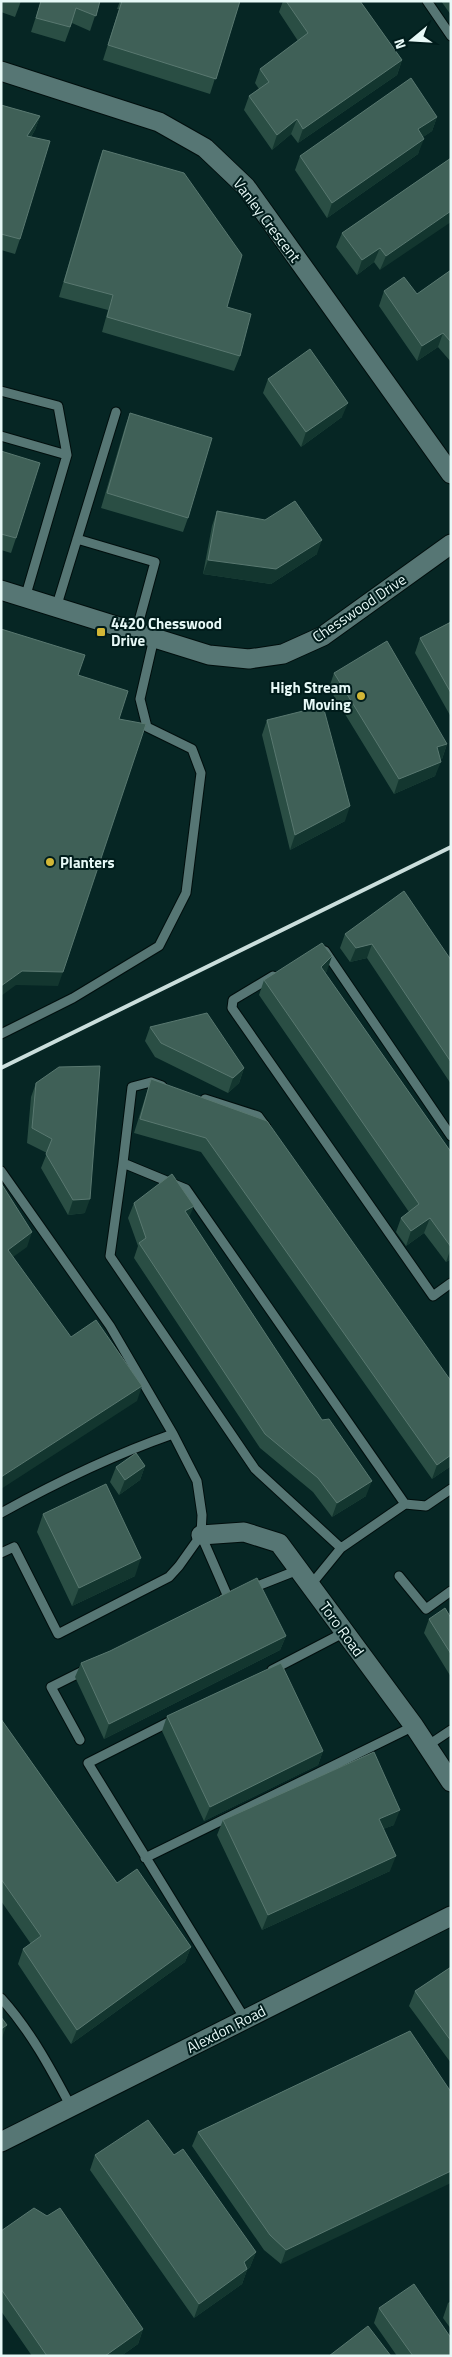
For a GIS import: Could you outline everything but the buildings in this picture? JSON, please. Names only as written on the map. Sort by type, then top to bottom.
[{"type":"street","name":"Vanley Crescent","points":[[1,71],[159,122],[205,148],[246,186],[451,474]]},
{"type":"street","name":"Chesswood Drive","points":[[1,590],[209,655],[249,659],[283,654],[323,636],[451,544]]},
{"type":"street","name":"Toro Road","points":[[201,1534],[244,1532],[279,1543],[414,1726],[451,1782]]},
{"type":"street","name":"Alexdon Road","points":[[1,2142],[451,1916]]},
{"type":"lane","points":[[428,1],[451,36]]},
{"type":"lane","points":[[1,391],[58,406],[67,455],[25,598]]},
{"type":"lane","points":[[56,608],[116,412]]},
{"type":"lane","points":[[1,436],[67,455]]},
{"type":"lane","points":[[1,1034],[73,998],[159,946],[186,893],[201,773],[192,749],[147,727],[140,699],[145,635],[155,562],[77,539]]},
{"type":"lane","points":[[314,951],[322,946],[451,1136]]},
{"type":"lane","points":[[282,970],[233,1000],[232,1008],[432,1296],[451,1283]]},
{"type":"lane","points":[[169,1088],[151,1082],[132,1088],[110,1256],[255,1469],[341,1548]]},
{"type":"lane","points":[[196,1096],[258,1116],[274,1138]]},
{"type":"lane","points":[[123,1163],[186,1189],[406,1504]]},
{"type":"lane","points":[[1,1171],[110,1326],[173,1434],[197,1481],[202,1515],[201,1534],[228,1597]]},
{"type":"lane","points":[[1,1513],[44,1489],[107,1460],[173,1434]]},
{"type":"lane","points":[[310,1586],[341,1548],[406,1504],[426,1506],[451,1489]]},
{"type":"lane","points":[[1,1553],[14,1547],[58,1634],[168,1577],[179,1566],[201,1534]]},
{"type":"lane","points":[[210,1606],[228,1597],[298,1570]]},
{"type":"lane","points":[[399,1576],[426,1609],[451,1591]]},
{"type":"lane","points":[[259,1676],[345,1632]]},
{"type":"lane","points":[[80,1740],[51,1687],[95,1664]]},
{"type":"lane","points":[[182,1715],[88,1762],[245,2019]]},
{"type":"lane","points":[[145,1858],[414,1726]]},
{"type":"lane","points":[[427,1746],[451,1730]]},
{"type":"lane","points":[[1,1998],[11,2008],[46,2061],[71,2107]]},
{"type":"railway","points":[[1,1068],[451,847]]},
{"type":"place","name":"4420 Chesswood Drive","points":[[101,632]]},
{"type":"place","name":"High Stream Moving","points":[[361,696]]},
{"type":"place","name":"Planters","points":[[50,862]]}]
